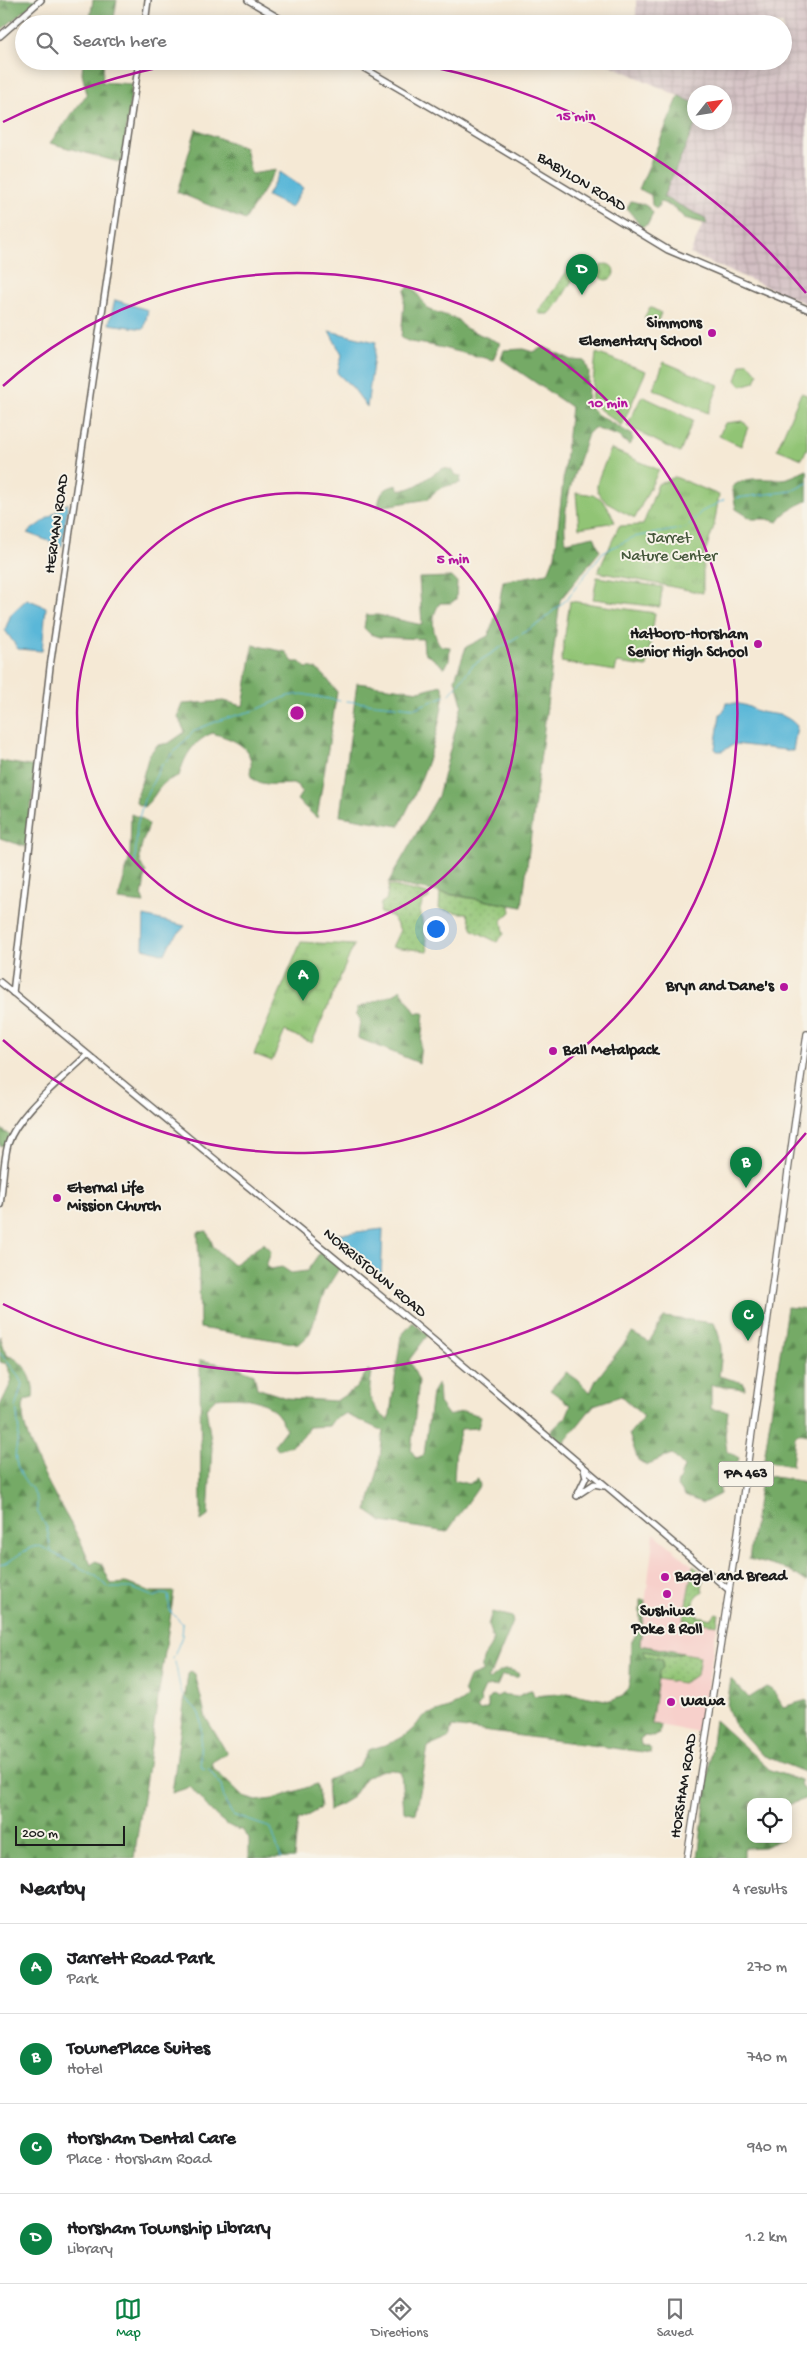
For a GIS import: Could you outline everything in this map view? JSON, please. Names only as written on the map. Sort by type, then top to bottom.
[{"type":"main road","name":"HORSHAM ROAD","points":[[688,1858],[729,1590],[807,1034]]},
{"type":"street","points":[[24,15],[41,0]]},
{"type":"street","points":[[146,15],[148,0]]},
{"type":"street","points":[[248,0],[274,15]]},
{"type":"street","points":[[0,36],[15,23]]},
{"type":"street","name":"HERMAN ROAD","points":[[13,993],[53,643],[138,70]]},
{"type":"street","name":"BABYLON ROAD","points":[[367,70],[668,250],[807,309]]},
{"type":"street","name":"NORRISTOWN ROAD","points":[[0,982],[413,1322],[729,1590]]},
{"type":"street","points":[[0,1205],[8,1144],[13,1133],[31,1109],[87,1055]]},
{"type":"street","points":[[579,1463],[586,1475],[577,1496],[594,1484],[607,1487]]},
{"type":"shaded area","points":[[636,0],[807,0],[807,304],[690,254],[705,219],[661,197],[690,130],[732,130],[732,85],[687,85],[687,100],[621,70],[792,70],[792,15],[636,15]]},
{"type":"shaded area","points":[[654,1533],[693,1566],[683,1620],[717,1625],[700,1732],[651,1724],[658,1679],[682,1683],[640,1645]]},
{"type":"green space","points":[[0,0],[37,0],[19,15],[15,15],[15,18],[0,31]]},
{"type":"green space","points":[[93,0],[117,0],[114,15],[90,15]]},
{"type":"green space","points":[[82,70],[103,70],[102,82],[132,84],[122,163],[50,143],[87,94]]},
{"type":"green space","points":[[679,96],[687,100],[687,130],[693,130],[663,197],[705,218],[707,224],[684,218],[675,208],[661,202],[656,209],[652,205],[651,195],[639,189]]},
{"type":"green space","points":[[196,129],[245,148],[251,174],[276,170],[245,220],[177,192]]},
{"type":"green space","points":[[631,201],[641,203],[653,213],[648,224],[641,227],[627,209]]},
{"type":"green space","points":[[603,264],[609,264],[614,269],[612,278],[603,280],[598,275],[598,269]]},
{"type":"green space","points":[[570,267],[576,274],[558,304],[549,314],[540,314],[538,312]]},
{"type":"green space","points":[[408,287],[413,288],[429,310],[457,319],[465,328],[500,343],[493,360],[410,342],[401,338],[405,290]]},
{"type":"green space","points":[[650,307],[661,313],[657,323],[644,318]]},
{"type":"green space","points":[[544,347],[572,360],[585,361],[589,372],[587,404],[598,415],[631,434],[633,440],[629,445],[618,436],[594,428],[588,434],[567,501],[565,515],[566,542],[594,536],[600,551],[560,600],[522,907],[388,883],[438,796],[462,704],[455,679],[466,647],[488,636],[498,610],[503,581],[548,573],[555,555],[571,407],[501,359],[504,350],[523,349],[533,352]]},
{"type":"green space","points":[[596,353],[646,371],[622,426],[591,403]]},
{"type":"green space","points":[[664,362],[719,385],[708,413],[653,389]]},
{"type":"green space","points":[[748,362],[758,374],[755,382],[741,386],[736,380],[741,365]]},
{"type":"green space","points":[[801,393],[807,395],[807,448],[802,459],[777,449]]},
{"type":"green space","points":[[642,396],[693,420],[680,453],[627,426]]},
{"type":"green space","points":[[743,421],[748,427],[741,446],[719,436],[725,423]]},
{"type":"green space","points":[[611,449],[659,470],[635,518],[606,501],[598,491],[599,477]]},
{"type":"green space","points":[[444,468],[452,470],[456,475],[461,476],[460,483],[438,489],[429,499],[378,507],[381,495],[388,488],[397,485],[398,489],[410,488]]},
{"type":"green space","points":[[807,470],[807,500],[785,513],[778,522],[767,519],[752,519],[736,509],[732,487],[737,483],[749,479],[784,479]]},
{"type":"green space","name":"Jarret Nature Center","points":[[675,477],[719,495],[714,526],[703,558],[703,593],[598,572],[619,526],[643,525],[658,484]]},
{"type":"green space","points":[[576,493],[592,495],[601,499],[615,522],[579,528]]},
{"type":"green space","points":[[452,577],[457,582],[456,599],[451,603],[440,603],[435,613],[433,624],[435,636],[441,646],[450,647],[449,660],[445,668],[424,652],[423,639],[379,637],[370,634],[364,628],[366,615],[378,615],[422,625],[419,578]]},
{"type":"green space","points":[[597,577],[662,587],[660,607],[593,599]]},
{"type":"green space","points":[[570,601],[655,613],[647,667],[617,663],[615,671],[561,662]]},
{"type":"green space","points":[[253,645],[286,652],[293,662],[300,662],[306,668],[316,669],[320,672],[337,692],[317,818],[297,800],[302,792],[299,787],[295,784],[272,784],[256,781],[251,776],[251,762],[246,750],[236,742],[212,733],[199,741],[190,750],[179,776],[162,785],[144,807],[137,804],[136,801],[149,755],[157,745],[169,743],[185,732],[178,717],[183,704],[224,701],[243,706]]},
{"type":"green space","points":[[357,683],[419,691],[441,685],[444,692],[438,727],[428,761],[415,794],[399,826],[340,816]]},
{"type":"green space","points":[[0,761],[36,767],[26,847],[0,838]]},
{"type":"green space","points":[[131,814],[143,819],[149,825],[142,843],[140,855],[142,867],[146,872],[142,897],[144,903],[118,900],[130,856]]},
{"type":"green space","points":[[389,885],[428,894],[429,898],[423,901],[420,910],[428,951],[392,947],[400,930],[392,916],[380,913],[381,903],[386,900]]},
{"type":"green space","points":[[440,893],[510,905],[511,912],[502,920],[504,934],[497,942],[473,930],[467,913],[439,909]]},
{"type":"green space","points":[[301,942],[354,945],[312,1043],[285,1031],[272,1061],[254,1054]]},
{"type":"green space","points":[[400,989],[416,1013],[424,1013],[419,1063],[358,1038],[360,1019],[357,1016],[357,1008],[395,994]]},
{"type":"green space","points":[[0,1128],[13,1137],[8,1144],[0,1146]]},
{"type":"green space","points":[[207,1231],[214,1248],[233,1265],[264,1243],[271,1252],[266,1266],[271,1269],[282,1267],[291,1273],[307,1271],[323,1248],[342,1264],[325,1291],[309,1335],[299,1344],[200,1328],[198,1232]]},
{"type":"green space","points":[[787,1307],[807,1309],[807,1435],[799,1433],[795,1437],[792,1466],[770,1462],[768,1476],[807,1482],[807,1582],[789,1570],[749,1559]]},
{"type":"green space","points":[[664,1317],[714,1323],[721,1349],[719,1376],[744,1383],[745,1389],[711,1385],[711,1409],[728,1411],[725,1435],[727,1451],[739,1458],[734,1475],[720,1481],[720,1494],[703,1503],[685,1496],[677,1485],[684,1467],[672,1454],[646,1465],[638,1460],[629,1434],[644,1417],[621,1396],[594,1405],[563,1444],[550,1432],[566,1417],[571,1405],[550,1390],[566,1372],[578,1380],[590,1393],[596,1380],[632,1333],[649,1342]]},
{"type":"green space","points":[[413,1322],[428,1335],[409,1360],[419,1381],[411,1450],[416,1458],[424,1455],[432,1393],[438,1383],[439,1403],[449,1416],[463,1411],[481,1416],[478,1428],[461,1429],[456,1447],[454,1480],[468,1484],[478,1479],[480,1485],[447,1532],[382,1522],[367,1511],[379,1467],[383,1431],[345,1414],[334,1419],[329,1426],[309,1427],[296,1442],[278,1450],[274,1445],[286,1429],[281,1419],[266,1405],[258,1401],[238,1397],[216,1398],[206,1408],[212,1447],[208,1516],[201,1521],[200,1360],[237,1367],[254,1374],[257,1388],[287,1398],[336,1401],[356,1388],[368,1370],[372,1373],[370,1395],[374,1406],[389,1421],[401,1336]]},
{"type":"green space","points":[[0,1336],[6,1355],[18,1361],[31,1378],[33,1398],[25,1400],[23,1412],[26,1429],[40,1467],[91,1565],[95,1561],[101,1563],[111,1584],[126,1583],[152,1592],[174,1592],[134,1858],[0,1858],[0,1406],[12,1381],[7,1364],[0,1362]]},
{"type":"green space","points":[[693,1566],[704,1574],[702,1590],[704,1591],[695,1600],[694,1613],[711,1619],[716,1613],[719,1614],[717,1625],[683,1620]]},
{"type":"green space","points":[[640,1600],[645,1600],[640,1645],[683,1653],[670,1656],[644,1651],[644,1656],[662,1659],[663,1668],[659,1671],[651,1724],[661,1725],[659,1734],[653,1737],[644,1736],[640,1739],[641,1745],[649,1747],[651,1753],[452,1727],[449,1738],[428,1747],[416,1814],[404,1811],[401,1773],[394,1770],[383,1770],[365,1778],[352,1797],[329,1811],[327,1780],[359,1766],[368,1750],[399,1739],[411,1730],[422,1717],[452,1707],[467,1697],[464,1690],[469,1677],[482,1672],[484,1657],[493,1640],[488,1625],[492,1612],[512,1617],[513,1622],[493,1670],[487,1679],[489,1680],[499,1672],[506,1670],[519,1674],[518,1677],[502,1675],[497,1686],[485,1687],[480,1698],[481,1703],[477,1709],[481,1711],[488,1708],[488,1699],[492,1695],[496,1697],[502,1694],[516,1697],[532,1690],[534,1696],[568,1693],[611,1701],[623,1696],[628,1688],[630,1679],[631,1643],[640,1627]]},
{"type":"green space","points":[[644,1651],[670,1656],[683,1653],[700,1656],[697,1675],[682,1683],[658,1679],[659,1671],[644,1656]]},
{"type":"green space","points":[[191,1671],[195,1674],[206,1718],[227,1753],[212,1762],[214,1769],[243,1797],[257,1801],[273,1799],[317,1784],[321,1808],[298,1821],[294,1858],[249,1858],[249,1838],[242,1830],[234,1828],[220,1819],[190,1787],[172,1793],[188,1674]]},
{"type":"green space","points":[[731,1679],[749,1698],[766,1687],[773,1690],[783,1707],[807,1700],[807,1773],[762,1755],[733,1723],[727,1706]]},
{"type":"green space","points":[[715,1720],[770,1770],[800,1780],[801,1787],[807,1791],[807,1798],[792,1804],[792,1798],[747,1798],[747,1843],[773,1843],[764,1847],[744,1848],[744,1858],[698,1858]]},
{"type":"water","points":[[280,172],[303,188],[291,208],[267,196]]},
{"type":"water","points":[[115,300],[148,310],[144,329],[109,324]]},
{"type":"water","points":[[329,331],[376,342],[367,407],[353,388],[337,373],[342,355]]},
{"type":"water","points":[[68,503],[62,546],[27,533]]},
{"type":"water","points":[[27,599],[46,607],[42,651],[18,649],[5,630],[11,614]]},
{"type":"water","points":[[726,703],[743,705],[758,711],[786,717],[797,726],[793,751],[735,744],[722,751],[717,751],[715,749],[720,714],[724,710]]},
{"type":"water","points":[[144,916],[185,926],[170,943],[165,954],[143,948]]},
{"type":"water","points":[[383,1229],[381,1281],[330,1235]]},
{"type":"waterway","points":[[736,498],[792,491],[807,483]]},
{"type":"waterway","points":[[450,694],[473,665],[539,623],[566,600],[603,552],[634,537],[686,528],[701,512],[724,500]]},
{"type":"waterway","points":[[135,866],[137,825],[144,800],[161,766],[195,730],[223,719],[256,710],[288,696],[302,694],[340,701]]},
{"type":"waterway","points":[[346,701],[415,708],[445,696]]},
{"type":"waterway","points":[[0,1353],[17,1374],[22,1384],[16,1405],[19,1432],[15,1455],[23,1479],[32,1489],[37,1499],[37,1511],[47,1528],[51,1550]]},
{"type":"waterway","points":[[0,1565],[24,1551],[40,1546],[96,1576],[108,1588],[132,1588],[154,1597],[162,1594],[168,1595],[170,1611],[183,1624],[182,1636],[173,1659]]},
{"type":"waterway","points":[[175,1662],[182,1693],[199,1713],[202,1768],[209,1769],[221,1786],[226,1804],[233,1815],[271,1828],[281,1858]]},
{"type":"place","name":"Horsham Township Library","points":[[582,295]]},
{"type":"place","name":"Simmons Elementary School","points":[[712,333]]},
{"type":"place","name":"Hatboro-Horsham Senior High School","points":[[758,644]]},
{"type":"place","name":"Bryn and Dane's","points":[[784,987]]},
{"type":"place","name":"Jarrett Road Park","points":[[303,1001]]},
{"type":"place","name":"Ball Metalpack","points":[[553,1051]]},
{"type":"place","name":"TownePlace Suites","points":[[746,1188]]},
{"type":"place","name":"Eternal Life Mission Church","points":[[57,1198]]},
{"type":"place","name":"Horsham Dental Care","points":[[748,1341]]},
{"type":"place","name":"Bagel and Bread","points":[[665,1577]]},
{"type":"place","name":"Sushiwa Poke & Roll","points":[[667,1594]]},
{"type":"place","name":"Wawa","points":[[671,1702]]}]
